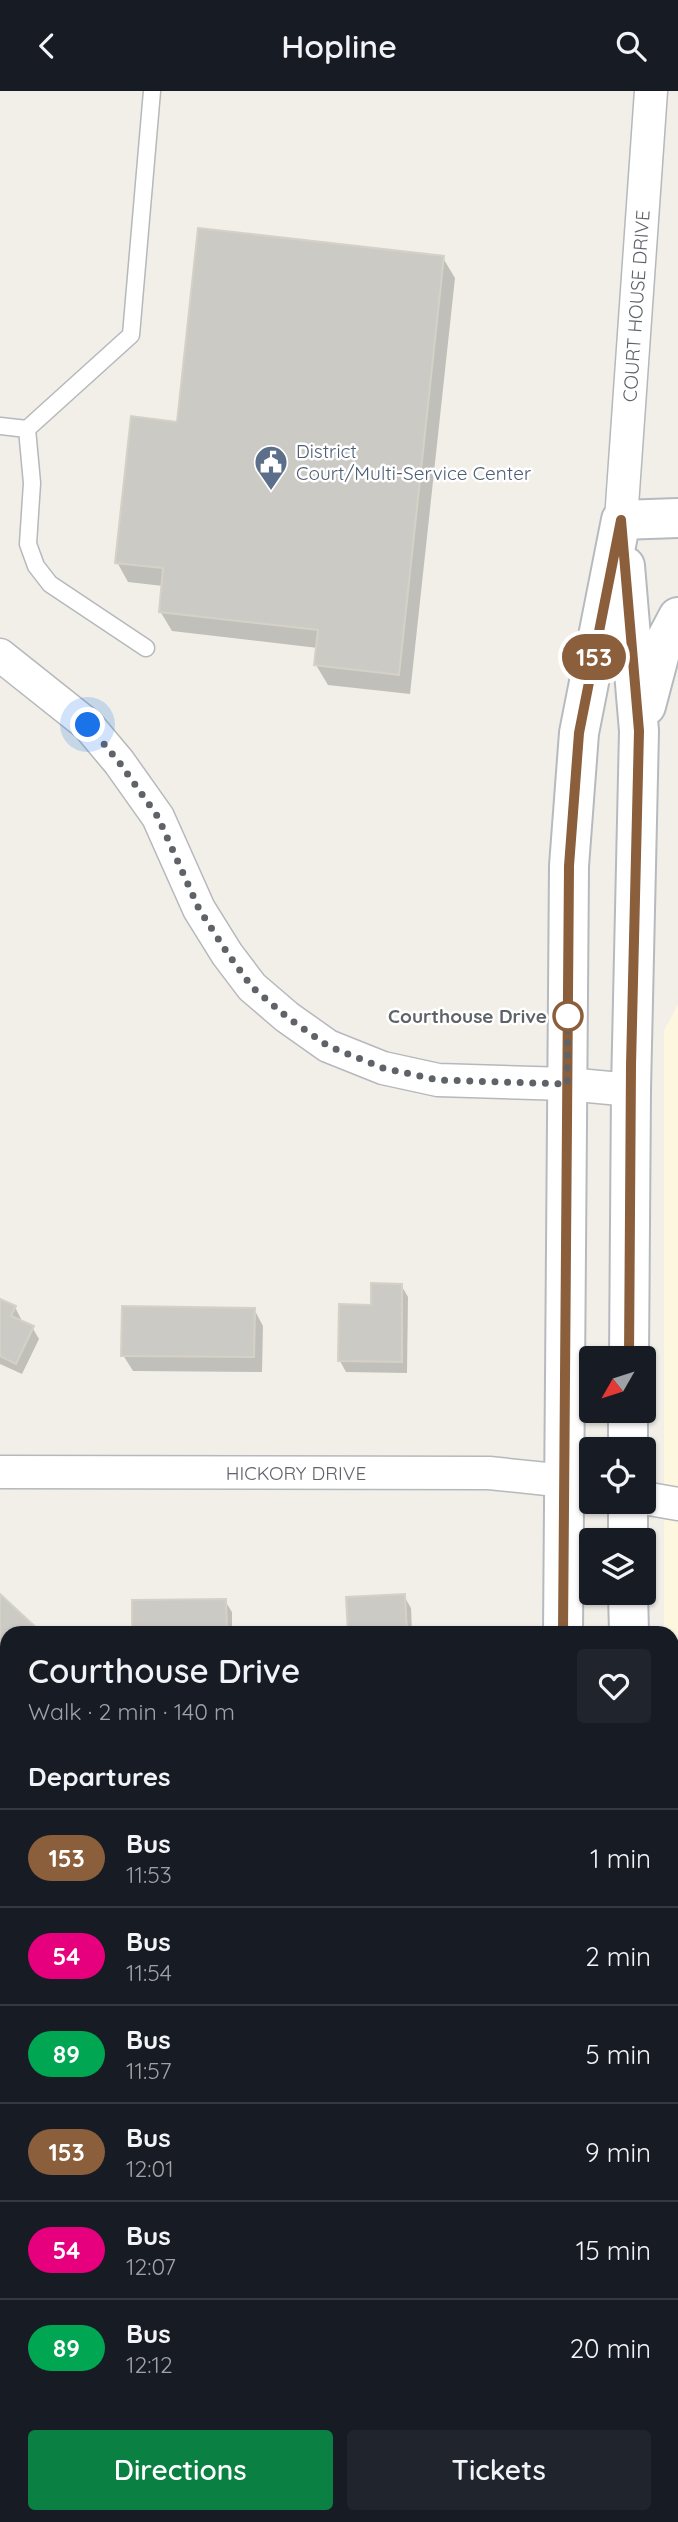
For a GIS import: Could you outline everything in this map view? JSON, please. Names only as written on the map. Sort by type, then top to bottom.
[{"type":"main road","points":[[621,520],[678,518]]},
{"type":"main road","name":"COURT HOUSE DRIVE","points":[[621,520],[639,731],[631,1090],[629,1346]]},
{"type":"main road","name":"COURT HOUSE DRIVE","points":[[564,1626],[579,1484],[567,1084],[569,866],[579,733],[621,520]]},
{"type":"main road","points":[[639,731],[662,649],[678,617]]},
{"type":"main road","points":[[628,1605],[629,1626]]},
{"type":"street","name":"COURT HOUSE DRIVE","points":[[621,520],[651,91]]},
{"type":"street","points":[[0,655],[88,725],[119,762],[158,817],[199,909],[252,987],[287,1017],[328,1046],[383,1068],[438,1080],[567,1084],[631,1090]]},
{"type":"street","name":"HICKORY DRIVE","points":[[0,1472],[489,1473],[579,1484]]},
{"type":"street","points":[[656,1500],[678,1504]]},
{"type":"lane","points":[[0,426],[27,429],[131,335],[152,91]]},
{"type":"lane","points":[[27,429],[32,483],[28,544],[36,566],[50,585],[146,648]]},
{"type":"shaded area","points":[[678,1004],[678,1626],[664,1626],[664,1031]]},
{"type":"building","name":"District Court/Multi-Service Center","points":[[198,228],[444,256],[399,675],[314,665],[318,630],[159,612],[163,568],[115,563],[131,416],[177,422]]},
{"type":"building","points":[[371,1283],[402,1284],[402,1362],[338,1361],[339,1304],[371,1305]]},
{"type":"building","points":[[0,1299],[16,1306],[11,1316],[34,1326],[16,1364],[0,1356]]},
{"type":"building","points":[[122,1306],[255,1308],[254,1357],[121,1356]]},
{"type":"building","points":[[0,1594],[34,1626],[0,1626]]},
{"type":"building","points":[[405,1594],[407,1626],[348,1626],[346,1597]]},
{"type":"building","points":[[226,1599],[227,1626],[132,1626],[132,1600]]},
{"type":"bus line","name":"153","points":[[563,1626],[569,866],[579,733],[621,520],[639,731],[631,1065],[629,1346]]},
{"type":"place","name":"District Court/Multi-Service Center","points":[[271,492]]},
{"type":"place","name":"Courthouse Drive","points":[[568,1016]]},
{"type":"route","points":[[88,725],[119,762],[158,817],[199,909],[252,987],[287,1017],[328,1046],[383,1068],[438,1080],[567,1084],[568,1016]]}]
